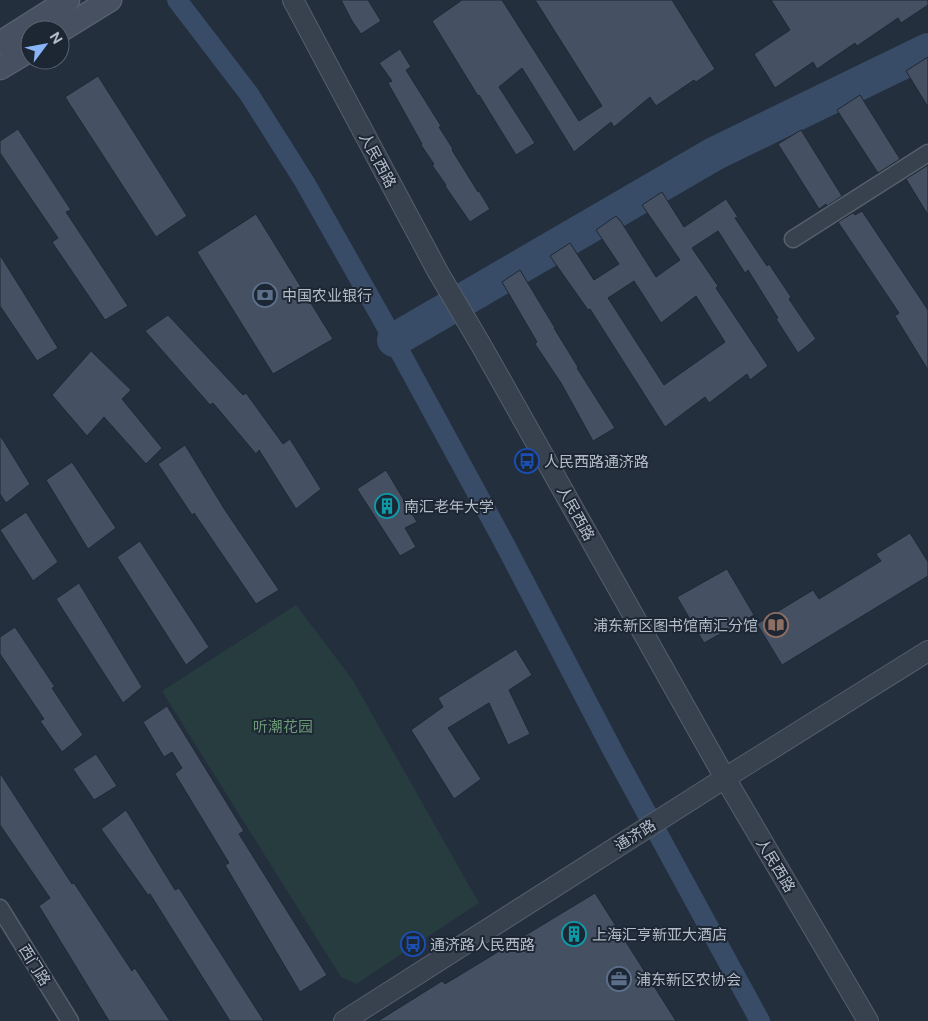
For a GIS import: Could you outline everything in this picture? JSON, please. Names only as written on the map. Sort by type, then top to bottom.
[{"type":"main road","points":[[0,43],[68,0]]},
{"type":"main road","points":[[70,25],[110,0]]},
{"type":"main road","points":[[0,68],[20,56]]},
{"type":"street","name":"人民西路","points":[[293,0],[439,273],[725,778],[868,1021]]},
{"type":"street","points":[[793,239],[928,152]]},
{"type":"street","name":"通济路","points":[[344,1021],[928,651]]},
{"type":"street","name":"西门路","points":[[0,908],[70,1021]]},
{"type":"green space","name":"听潮花园","points":[[296,605],[352,679],[479,903],[356,984],[341,977],[162,691]]},
{"type":"building","points":[[341,0],[368,0],[381,21],[361,34]]},
{"type":"building","points":[[462,0],[502,0],[579,121],[602,106],[535,0],[672,0],[715,69],[696,82],[694,80],[656,106],[650,97],[614,127],[611,122],[574,152],[522,68],[499,87],[535,143],[516,155],[432,21]]},
{"type":"building","points":[[771,0],[928,0],[928,5],[901,23],[898,18],[857,46],[855,43],[817,69],[813,62],[775,88],[754,54],[790,30]]},
{"type":"building","points":[[400,49],[411,67],[406,70],[441,126],[439,127],[452,150],[490,209],[470,222],[432,165],[434,164],[421,145],[388,83],[392,81],[379,63]]},
{"type":"building","points":[[928,57],[928,107],[906,71]]},
{"type":"building","points":[[98,76],[187,216],[156,237],[65,97]]},
{"type":"building","points":[[860,95],[900,159],[878,173],[837,110]]},
{"type":"building","points":[[18,129],[71,210],[66,212],[128,306],[105,320],[52,242],[58,238],[0,153],[0,141]]},
{"type":"building","points":[[801,130],[842,196],[819,209],[778,144]]},
{"type":"building","points":[[928,165],[928,215],[906,179]]},
{"type":"building","points":[[662,192],[684,227],[726,199],[738,217],[735,218],[767,266],[769,264],[791,297],[789,299],[816,339],[798,353],[748,270],[745,273],[718,231],[692,248],[768,366],[750,380],[747,374],[709,403],[705,397],[665,427],[590,309],[588,310],[550,256],[570,243],[594,280],[619,264],[596,230],[616,216],[656,277],[680,260],[642,205]],"holes":[[[634,281],[661,323],[696,296],[725,342],[664,385],[608,298]]]},
{"type":"building","points":[[862,211],[928,310],[928,370],[895,316],[899,313],[838,222],[853,213],[855,215]]},
{"type":"building","name":"中国农业银行","points":[[256,214],[333,339],[273,374],[197,252]]},
{"type":"building","points":[[0,255],[58,348],[37,361],[0,306]]},
{"type":"building","points":[[520,270],[577,368],[615,428],[593,441],[561,383],[535,344],[537,342],[502,282]]},
{"type":"building","points":[[168,315],[243,395],[246,393],[283,444],[290,439],[321,489],[296,509],[259,450],[256,454],[213,403],[210,405],[145,331]]},
{"type":"building","points":[[91,351],[131,390],[122,399],[162,448],[146,464],[104,417],[87,436],[52,395]]},
{"type":"building","points":[[0,435],[30,484],[6,503],[0,494]]},
{"type":"building","points":[[185,445],[225,510],[279,590],[256,604],[158,464]]},
{"type":"building","points":[[72,462],[116,528],[88,549],[46,480]]},
{"type":"building","name":"南汇老年大学","points":[[386,470],[417,522],[405,528],[416,547],[400,556],[357,489]]},
{"type":"building","points":[[26,512],[58,562],[33,581],[0,530]]},
{"type":"building","points":[[910,533],[928,562],[928,576],[782,665],[757,624],[813,590],[819,599],[881,561],[876,554]]},
{"type":"building","points":[[140,541],[209,647],[186,665],[117,557]]},
{"type":"building","points":[[727,569],[754,615],[704,643],[677,597]]},
{"type":"building","points":[[79,583],[142,687],[123,703],[56,599]]},
{"type":"building","points":[[15,627],[55,687],[52,688],[83,735],[62,752],[40,721],[44,719],[0,654],[0,637]]},
{"type":"building","points":[[516,649],[532,675],[509,690],[530,734],[508,745],[489,703],[448,728],[481,779],[454,799],[411,730],[443,707],[438,698]]},
{"type":"building","points":[[167,706],[244,831],[239,834],[327,975],[300,992],[225,865],[229,863],[175,774],[182,768],[172,752],[164,757],[143,722]]},
{"type":"building","points":[[96,754],[117,786],[94,800],[73,769]]},
{"type":"building","points":[[0,773],[72,884],[74,883],[132,971],[135,968],[170,1021],[109,1021],[39,906],[50,898],[0,825]]},
{"type":"building","points":[[126,810],[175,890],[179,888],[264,1021],[230,1021],[150,894],[148,895],[101,829]]},
{"type":"building","name":"上海汇亨新亚大酒店","points":[[595,893],[676,1021],[378,1021],[442,981],[445,984]]},
{"type":"waterway","points":[[177,0],[249,94],[304,181],[381,317],[502,539],[615,755],[760,1021]]},
{"type":"waterway","points":[[394,340],[714,154],[928,50]]},
{"type":"place","name":"中国农业银行","points":[[265,295]]},
{"type":"place","name":"人民西路通济路","points":[[527,461]]},
{"type":"place","name":"南汇老年大学","points":[[387,506]]},
{"type":"place","name":"浦东新区图书馆南汇分馆","points":[[776,625]]},
{"type":"place","name":"上海汇亨新亚大酒店","points":[[574,934]]},
{"type":"place","name":"通济路人民西路","points":[[413,944]]},
{"type":"place","name":"浦东新区农协会","points":[[619,979]]}]
